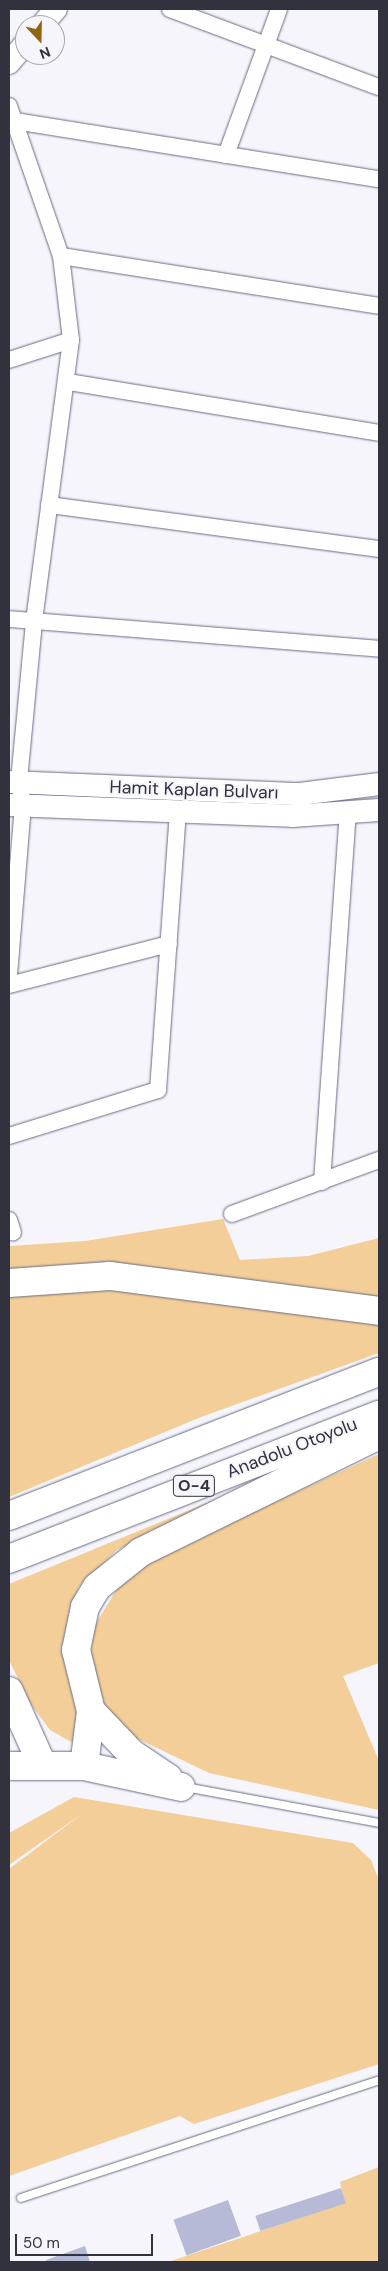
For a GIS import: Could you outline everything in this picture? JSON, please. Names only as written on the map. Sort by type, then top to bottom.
[{"type":"highway","points":[[9,1283],[110,1276],[379,1312]]},
{"type":"highway","name":"O-4","points":[[9,1516],[379,1372]]},
{"type":"highway","name":"Anadolu Otoyolu","points":[[9,1559],[379,1415]]},
{"type":"highway","points":[[181,1787],[130,1753],[91,1711],[79,1676],[79,1630],[97,1587],[114,1570],[179,1532],[379,1435]]},
{"type":"highway","points":[[10,1700],[42,1764]]},
{"type":"highway","points":[[84,1766],[91,1711]]},
{"type":"highway","points":[[9,1766],[42,1764],[84,1766],[181,1787]]},
{"type":"main road","name":"Hamit Kaplan Bulvarı","points":[[14,782],[300,794],[379,784]]},
{"type":"main road","name":"Hamit Kaplan Bulvarı","points":[[16,805],[178,812],[348,814],[379,810]]},
{"type":"street","points":[[170,9],[379,87]]},
{"type":"street","points":[[226,155],[279,9]]},
{"type":"street","points":[[12,113],[226,155],[379,179]]},
{"type":"street","points":[[9,977],[16,805],[14,782],[49,505],[68,382],[71,340],[61,256],[12,113]]},
{"type":"street","points":[[61,256],[379,306]]},
{"type":"street","points":[[9,360],[71,340]]},
{"type":"street","points":[[68,382],[379,433]]},
{"type":"street","points":[[49,505],[379,549]]},
{"type":"street","points":[[9,619],[379,649]]},
{"type":"street","points":[[9,1136],[158,1090],[178,812]]},
{"type":"street","points":[[322,1182],[348,814]]},
{"type":"street","points":[[9,985],[169,944]]},
{"type":"street","points":[[232,1214],[379,1160]]},
{"type":"lane","points":[[181,1787],[379,1823]]},
{"type":"lane","points":[[21,2198],[379,2080]]},
{"type":"shaded area","points":[[223,1219],[240,1260],[308,1256],[379,1238],[379,1299],[176,1270],[104,1267],[9,1271],[9,1246],[85,1241]]},
{"type":"shaded area","points":[[71,1288],[146,1291],[379,1324],[379,1353],[201,1417],[9,1497],[9,1294]]},
{"type":"shaded area","points":[[379,1454],[379,1663],[343,1676],[379,1761],[379,1810],[209,1773],[130,1735],[109,1714],[97,1691],[91,1664],[92,1630],[123,1579],[159,1555]]},
{"type":"shaded area","points":[[219,1498],[117,1550],[79,1587],[70,1608],[68,1634],[80,1702],[76,1735],[73,1743],[50,1730],[30,1703],[9,1660],[9,1584]]},
{"type":"shaded area","points":[[74,1797],[353,1843],[371,1860],[379,1880],[379,2064],[194,2124],[180,2116],[9,2176],[9,1869],[83,1813],[9,1865],[9,1833]]},
{"type":"shaded area","points":[[379,2167],[379,2262],[168,2262],[345,2203],[340,2182]]},
{"type":"building","points":[[341,2188],[346,2203],[260,2231],[255,2216]]},
{"type":"building","points":[[228,2200],[241,2236],[186,2256],[173,2220]]},
{"type":"building","points":[[85,2246],[90,2262],[46,2262],[46,2260]]}]
